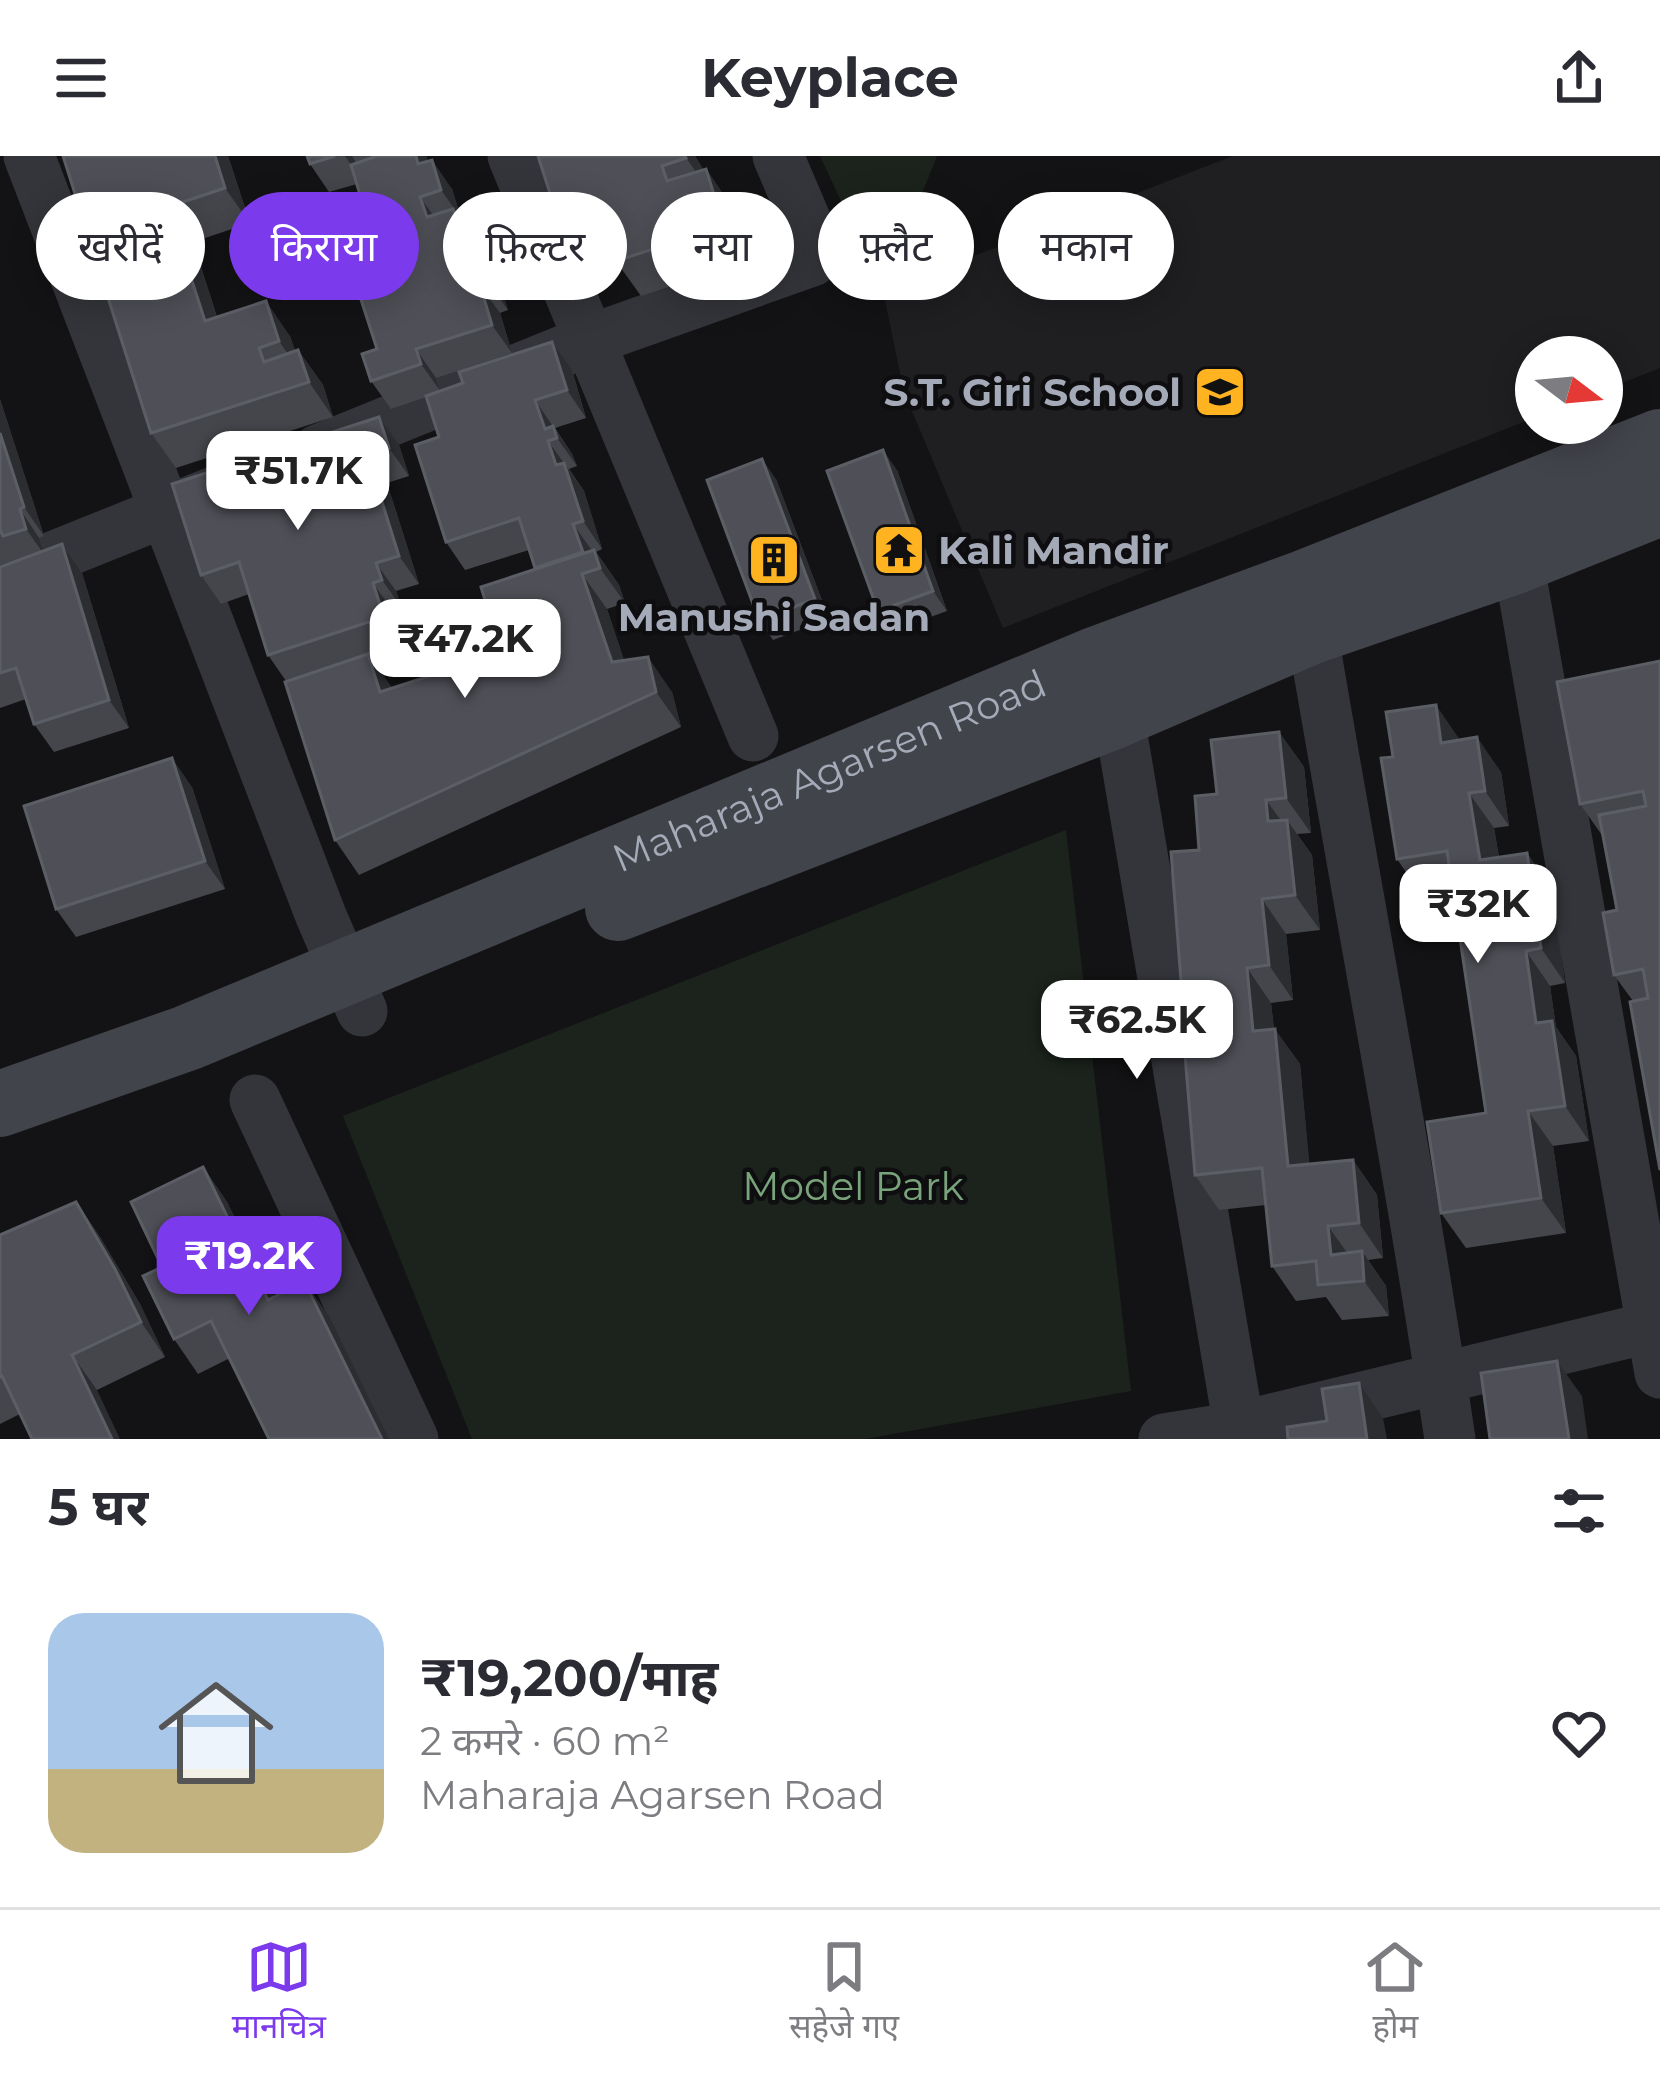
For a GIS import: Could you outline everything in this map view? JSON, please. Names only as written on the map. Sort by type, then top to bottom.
[{"type":"street","points":[[513,156],[753,736]]},
{"type":"street","points":[[0,578],[590,340],[812,261],[819,252],[778,156]]},
{"type":"street","points":[[36,168],[313,895],[355,992]]},
{"type":"street","name":"Maharaja Agarsen Road","points":[[1513,531],[1660,442]]},
{"type":"street","name":"Maharaja Agarsen Road","points":[[0,1151],[188,1084],[355,992],[1308,607],[1513,531],[1660,503]]},
{"type":"street","points":[[1164,1439],[1240,1433],[1441,1378],[1657,1342],[1513,531]]},
{"type":"street","points":[[1308,607],[1450,1439]]},
{"type":"street","points":[[1105,688],[1127,765],[1240,1433]]},
{"type":"street","name":"Maharaja Agarsen Road","points":[[0,1104],[187,1038],[355,992]]},
{"type":"street","points":[[255,1100],[413,1439]]},
{"type":"shaded area","name":"S.T. Giri School","points":[[1233,156],[1660,156],[1660,368],[1623,383],[1623,336],[1515,336],[1515,425],[1003,628],[904,392],[885,300],[974,300],[974,256],[998,247],[998,300],[1174,300],[1174,192],[1140,192]]},
{"type":"green space","points":[[820,156],[937,156],[923,192],[837,192]]},
{"type":"green space","name":"Model Park","points":[[1066,830],[1131,1391],[865,1439],[472,1439],[343,1116]]},
{"type":"building","points":[[63,156],[215,156],[225,188],[205,195],[74,192]]},
{"type":"building","points":[[307,156],[335,156],[310,164]]},
{"type":"building","points":[[377,156],[416,156],[418,164],[432,160],[441,190],[420,197],[427,217],[443,212],[443,300],[484,300],[492,325],[416,349],[421,364],[371,381],[362,354],[377,349],[361,300],[419,300],[419,192],[359,192],[351,165]]},
{"type":"building","points":[[538,156],[685,156],[662,166],[667,181],[706,169],[713,192],[651,192],[651,250],[627,257],[627,192],[550,192]]},
{"type":"building","points":[[109,300],[198,300],[205,321],[266,301],[279,341],[259,348],[264,362],[298,350],[309,382],[151,433]]},
{"type":"building","points":[[552,342],[567,390],[535,400],[545,429],[553,426],[557,438],[548,441],[556,465],[564,463],[583,521],[573,524],[583,552],[535,568],[519,518],[446,542],[415,445],[439,437],[426,396],[463,383],[459,372]]},
{"type":"building","points":[[379,417],[389,448],[367,454],[399,556],[376,563],[382,580],[373,583],[384,617],[268,655],[239,562],[201,575],[172,484]]},
{"type":"building","points":[[0,433],[24,507],[20,509],[26,529],[3,536],[0,530]]},
{"type":"building","points":[[883,450],[933,591],[878,611],[827,471]]},
{"type":"building","name":"Manushi Sadan","points":[[762,459],[815,599],[759,620],[707,480]]},
{"type":"building","points":[[62,544],[109,700],[34,724],[16,668],[0,673],[0,567]]},
{"type":"building","points":[[594,550],[600,568],[582,574],[612,662],[648,657],[656,692],[335,840],[285,682],[368,654],[380,692],[501,653],[481,587]]},
{"type":"building","points":[[1660,661],[1660,1170],[1630,1002],[1648,998],[1643,969],[1614,975],[1603,913],[1617,910],[1599,815],[1646,806],[1643,791],[1580,804],[1557,682]]},
{"type":"building","points":[[1436,705],[1441,743],[1477,737],[1485,791],[1469,793],[1480,860],[1527,853],[1541,948],[1526,951],[1536,1023],[1552,1021],[1565,1106],[1528,1111],[1541,1198],[1441,1213],[1427,1122],[1486,1113],[1447,851],[1397,859],[1381,758],[1393,757],[1386,712]]},
{"type":"building","points":[[1279,732],[1286,798],[1266,800],[1268,821],[1287,820],[1295,895],[1262,899],[1269,965],[1247,968],[1253,1031],[1275,1029],[1288,1166],[1353,1160],[1359,1223],[1328,1226],[1331,1255],[1362,1251],[1364,1281],[1318,1285],[1316,1261],[1272,1266],[1262,1168],[1195,1175],[1185,1055],[1216,1052],[1212,1016],[1184,1019],[1171,852],[1199,850],[1195,796],[1217,794],[1211,740]]},
{"type":"building","points":[[172,758],[205,861],[56,909],[24,806]]},
{"type":"building","points":[[203,1167],[268,1300],[304,1281],[382,1439],[269,1439],[211,1321],[174,1339],[143,1276],[162,1267],[131,1202]]},
{"type":"building","points":[[76,1202],[141,1322],[72,1355],[112,1439],[32,1439],[0,1377],[0,1235]]},
{"type":"building","points":[[1557,1361],[1569,1439],[1490,1439],[1481,1373]]},
{"type":"building","points":[[1359,1383],[1367,1439],[1288,1439],[1287,1427],[1327,1421],[1322,1389]]},
{"type":"place","name":"S.T. Giri School","points":[[1220,392]]},
{"type":"place","name":"Kali Mandir","points":[[899,550]]},
{"type":"place","name":"Manushi Sadan","points":[[774,560]]}]
